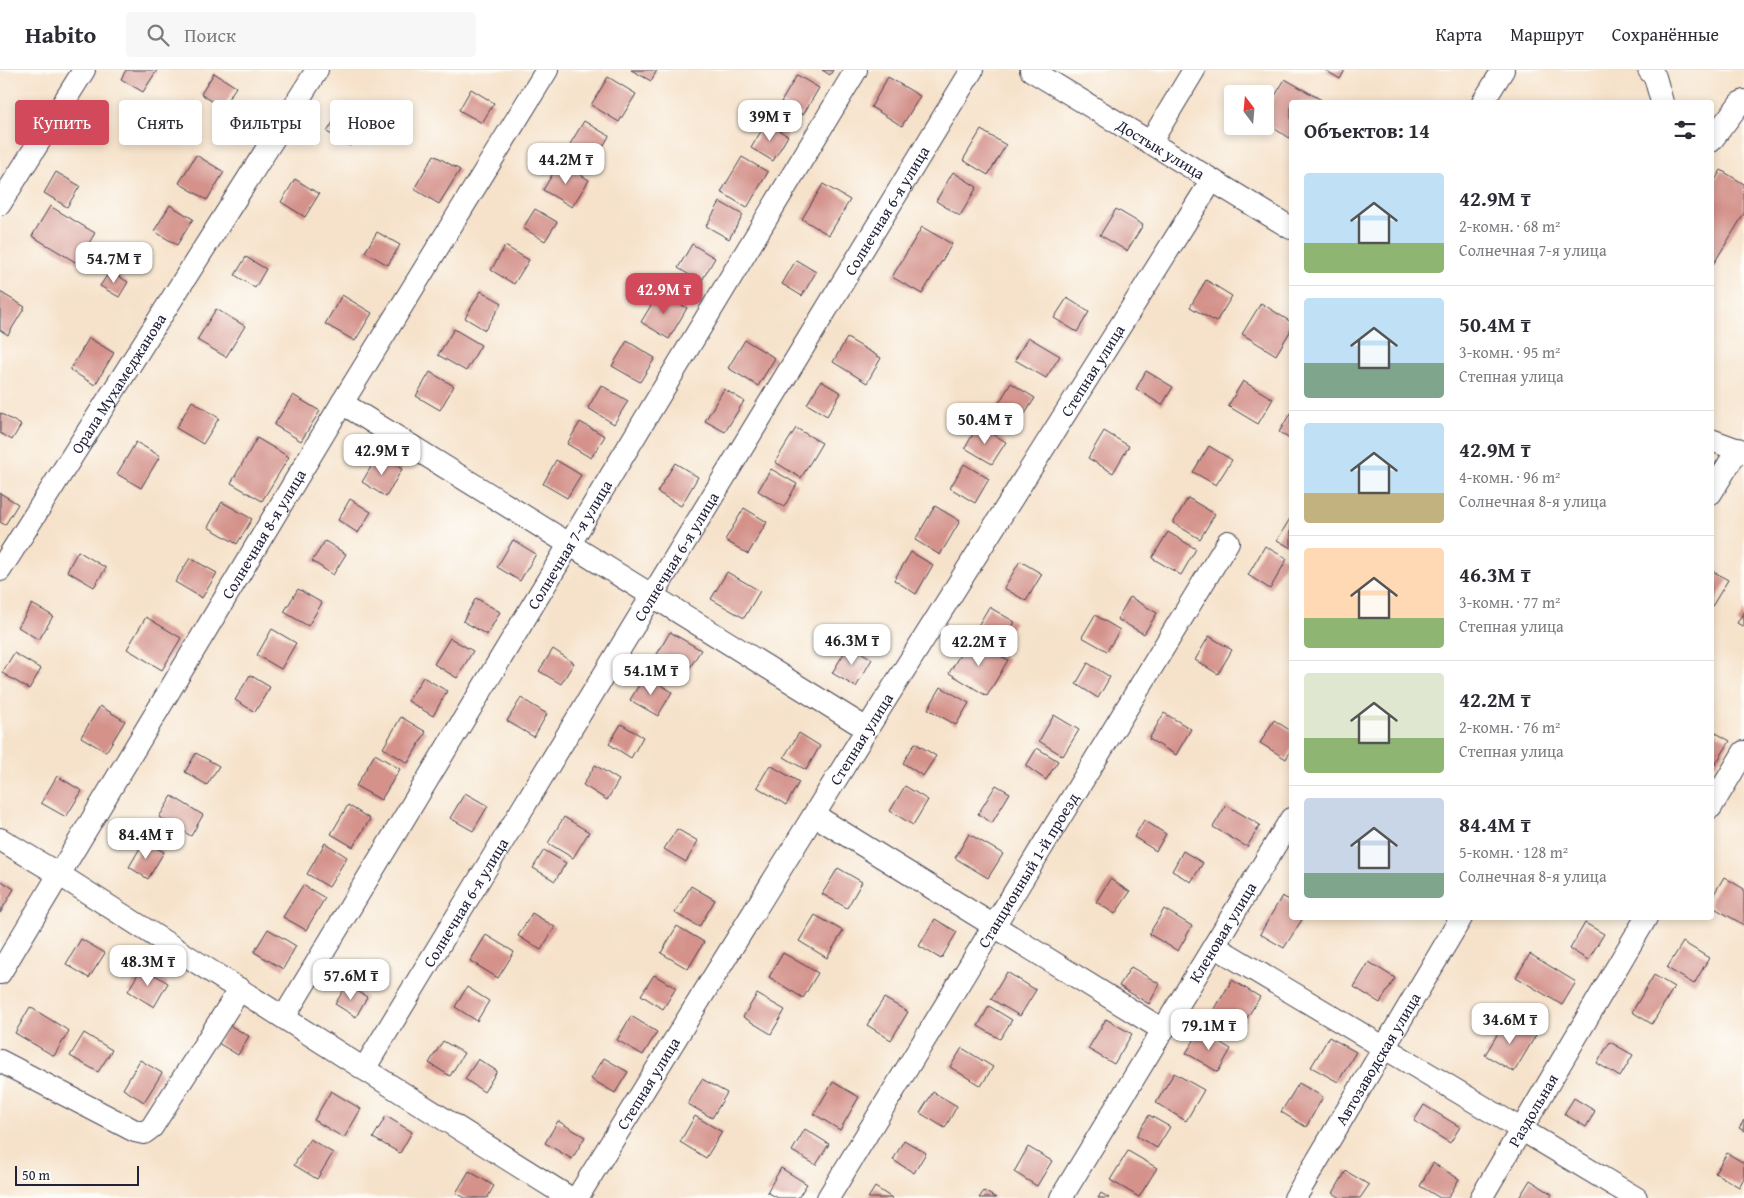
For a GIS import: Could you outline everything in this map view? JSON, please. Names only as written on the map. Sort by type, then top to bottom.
[{"type":"street","points":[[0,204],[84,70]]},
{"type":"street","name":"Орала Мухамеджанова","points":[[0,570],[317,70]]},
{"type":"street","name":"Солнечная 8-я улица","points":[[0,972],[342,403],[547,70]]},
{"type":"street","name":"Солнечная 7-я улица","points":[[284,1017],[856,70]]},
{"type":"street","name":"Солнечная 6-я улица","points":[[364,1069],[972,70]]},
{"type":"street","name":"Достык улица","points":[[1031,70],[1289,227]]},
{"type":"street","points":[[1150,143],[1194,70]]},
{"type":"street","points":[[1484,100],[1503,70]]},
{"type":"street","points":[[1649,70],[1655,77],[1661,100]]},
{"type":"street","points":[[1714,137],[1740,103],[1744,101]]},
{"type":"street","name":"Степная улица","points":[[577,1198],[867,729],[1212,180]]},
{"type":"street","points":[[342,403],[867,729]]},
{"type":"street","points":[[1714,441],[1741,450],[1714,489]]},
{"type":"street","name":"Станционный 1-й проезд","points":[[828,1198],[1228,542]]},
{"type":"street","points":[[1714,802],[1744,752]]},
{"type":"street","points":[[814,815],[1163,1030]]},
{"type":"street","name":"Кленовая улица","points":[[1061,1198],[1289,823]]},
{"type":"street","points":[[0,839],[60,875],[570,1198]]},
{"type":"street","name":"Автозаводская улица","points":[[1295,1198],[1460,920]]},
{"type":"street","name":"Раздольная","points":[[1480,1198],[1645,920]]},
{"type":"street","points":[[1214,946],[1636,1198]]},
{"type":"street","points":[[0,1061],[135,1131],[144,1133],[152,1127],[240,989]]},
{"type":"building","points":[[126,70],[157,70],[143,92],[121,79]]},
{"type":"building","points":[[631,70],[657,70],[651,81]]},
{"type":"building","points":[[822,70],[833,70],[830,75]]},
{"type":"building","points":[[1325,70],[1345,70],[1340,79]]},
{"type":"building","points":[[214,73],[236,87],[227,100],[212,101],[201,94]]},
{"type":"building","points":[[797,75],[819,88],[803,115],[781,102]]},
{"type":"building","points":[[608,77],[636,94],[619,122],[591,105]]},
{"type":"building","points":[[888,77],[920,96],[902,126],[871,107]]},
{"type":"building","points":[[1285,79],[1322,100],[1289,100],[1289,138],[1274,129],[1274,98]]},
{"type":"building","points":[[471,89],[494,103],[482,123],[459,110]]},
{"type":"building","points":[[584,121],[609,136],[596,159],[570,144]]},
{"type":"building","points":[[766,123],[788,136],[773,161],[751,148]]},
{"type":"building","points":[[981,130],[1006,145],[988,175],[963,160]]},
{"type":"building","points":[[196,155],[224,172],[207,200],[179,183]]},
{"type":"building","points":[[434,155],[460,170],[439,204],[414,189]]},
{"type":"building","points":[[742,157],[768,172],[747,208],[721,192]]},
{"type":"building","points":[[560,162],[589,180],[572,207],[543,190]]},
{"type":"building","points":[[1721,170],[1744,184],[1744,214],[1714,263],[1714,182]]},
{"type":"building","points":[[56,172],[80,186],[67,207],[44,193]]},
{"type":"building","points":[[953,172],[977,187],[960,216],[936,201]]},
{"type":"building","points":[[295,179],[319,194],[305,217],[281,202]]},
{"type":"building","points":[[823,184],[850,200],[829,235],[802,219]]},
{"type":"building","points":[[720,202],[743,215],[729,239],[706,226]]},
{"type":"building","points":[[170,205],[193,219],[177,245],[154,231]]},
{"type":"building","points":[[50,206],[95,233],[77,263],[32,236]]},
{"type":"building","points":[[535,209],[557,222],[545,241],[523,228]]},
{"type":"building","points":[[1116,209],[1143,225],[1127,251],[1100,235]]},
{"type":"building","points":[[922,227],[952,244],[922,294],[892,277]]},
{"type":"building","points":[[377,232],[400,245],[388,265],[365,252]]},
{"type":"building","points":[[692,244],[715,258],[701,282],[678,268]]},
{"type":"building","points":[[505,246],[529,260],[514,284],[491,270]]},
{"type":"building","points":[[246,257],[266,269],[255,288],[235,275]]},
{"type":"building","points":[[796,260],[816,272],[802,296],[782,284]]},
{"type":"building","points":[[110,271],[128,282],[119,297],[100,286]]},
{"type":"building","points":[[1206,280],[1232,296],[1216,322],[1190,307]]},
{"type":"building","points":[[481,291],[502,303],[485,330],[465,318]]},
{"type":"building","points":[[0,292],[25,307],[8,335],[0,330]]},
{"type":"building","points":[[659,292],[687,308],[669,339],[641,322]]},
{"type":"building","points":[[342,295],[372,313],[355,341],[325,324]]},
{"type":"building","points":[[1067,298],[1089,312],[1077,332],[1054,318]]},
{"type":"building","points":[[1261,303],[1289,321],[1289,333],[1276,355],[1242,334]]},
{"type":"building","points":[[216,309],[245,326],[226,357],[197,340]]},
{"type":"building","points":[[454,329],[481,345],[466,371],[438,355]]},
{"type":"building","points":[[1028,337],[1060,356],[1046,378],[1015,360]]},
{"type":"building","points":[[89,338],[114,353],[95,385],[70,370]]},
{"type":"building","points":[[847,338],[881,358],[867,383],[833,362]]},
{"type":"building","points":[[745,340],[775,358],[758,386],[728,368]]},
{"type":"building","points":[[627,341],[655,358],[640,382],[612,366]]},
{"type":"building","points":[[1146,371],[1173,387],[1162,405],[1136,389]]},
{"type":"building","points":[[430,372],[454,386],[440,410],[416,396]]},
{"type":"building","points":[[821,381],[841,393],[827,416],[807,404]]},
{"type":"building","points":[[1243,381],[1273,399],[1258,424],[1228,406]]},
{"type":"building","points":[[1011,383],[1035,398],[1020,422],[996,408]]},
{"type":"building","points":[[601,385],[628,401],[614,424],[588,408]]},
{"type":"building","points":[[724,389],[744,401],[725,432],[705,421]]},
{"type":"building","points":[[293,395],[320,411],[301,441],[274,425]]},
{"type":"building","points":[[192,401],[219,418],[203,444],[176,428]]},
{"type":"building","points":[[0,413],[21,425],[12,440],[0,433]]},
{"type":"building","points":[[1289,415],[1289,439],[1279,432]]},
{"type":"building","points":[[580,422],[605,436],[591,458],[567,444]]},
{"type":"building","points":[[978,425],[1006,442],[992,464],[965,448]]},
{"type":"building","points":[[796,428],[822,443],[801,478],[775,462]]},
{"type":"building","points":[[1104,431],[1129,446],[1113,473],[1088,458]]},
{"type":"building","points":[[257,438],[289,457],[262,501],[231,483]]},
{"type":"building","points":[[136,442],[160,456],[141,488],[117,474]]},
{"type":"building","points":[[1209,446],[1232,460],[1216,485],[1193,472]]},
{"type":"building","points":[[378,455],[402,469],[386,497],[362,482]]},
{"type":"building","points":[[556,460],[581,475],[567,498],[543,484]]},
{"type":"building","points":[[675,463],[698,477],[681,506],[657,492]]},
{"type":"building","points":[[964,464],[989,479],[975,503],[950,488]]},
{"type":"building","points":[[771,469],[797,484],[784,507],[758,491]]},
{"type":"building","points":[[0,493],[18,504],[5,525],[0,522]]},
{"type":"building","points":[[1188,498],[1215,514],[1200,539],[1173,523]]},
{"type":"building","points":[[350,499],[371,512],[358,533],[338,520]]},
{"type":"building","points":[[222,502],[252,519],[237,544],[208,527]]},
{"type":"building","points":[[935,506],[960,521],[940,555],[915,540]]},
{"type":"building","points":[[744,508],[767,522],[748,554],[725,540]]},
{"type":"building","points":[[1289,520],[1289,547],[1277,540]]},
{"type":"building","points":[[1168,532],[1196,549],[1181,575],[1152,558]]},
{"type":"building","points":[[513,540],[536,554],[520,581],[497,567]]},
{"type":"building","points":[[325,541],[346,554],[333,575],[312,561]]},
{"type":"building","points":[[1265,546],[1287,559],[1270,589],[1248,575]]},
{"type":"building","points":[[78,551],[106,568],[94,587],[67,571]]},
{"type":"building","points":[[911,552],[933,565],[916,594],[894,580]]},
{"type":"building","points":[[190,558],[217,573],[202,598],[175,582]]},
{"type":"building","points":[[1020,561],[1042,574],[1026,601],[1004,588]]},
{"type":"building","points":[[727,572],[760,591],[744,618],[711,599]]},
{"type":"building","points":[[1714,572],[1728,580],[1714,603]]},
{"type":"building","points":[[298,589],[322,603],[308,626],[284,612]]},
{"type":"building","points":[[1130,597],[1157,613],[1144,634],[1117,619]]},
{"type":"building","points":[[476,598],[500,612],[487,635],[463,621]]},
{"type":"building","points":[[32,604],[53,616],[39,640],[18,627]]},
{"type":"building","points":[[989,607],[1015,622],[1002,644],[976,629]]},
{"type":"building","points":[[1744,611],[1744,627],[1737,623]]},
{"type":"building","points":[[1095,615],[1120,630],[1107,651],[1082,637]]},
{"type":"building","points":[[146,617],[181,638],[162,670],[127,649]]},
{"type":"building","points":[[272,629],[296,643],[281,669],[257,655]]},
{"type":"building","points":[[670,632],[701,650],[682,680],[652,663]]},
{"type":"building","points":[[1209,636],[1232,650],[1218,674],[1195,660]]},
{"type":"building","points":[[450,638],[473,651],[457,678],[434,664]]},
{"type":"building","points":[[970,638],[1008,660],[987,696],[949,673]]},
{"type":"building","points":[[849,645],[872,659],[856,687],[832,673]]},
{"type":"building","points":[[553,649],[574,663],[561,684],[539,671]]},
{"type":"building","points":[[14,653],[41,669],[29,689],[2,673]]},
{"type":"building","points":[[1088,663],[1110,677],[1098,698],[1076,684]]},
{"type":"building","points":[[250,675],[270,687],[255,712],[235,700]]},
{"type":"building","points":[[645,675],[672,692],[658,716],[630,700]]},
{"type":"building","points":[[423,677],[447,691],[433,716],[408,701]]},
{"type":"building","points":[[941,687],[969,703],[956,725],[928,709]]},
{"type":"building","points":[[521,698],[547,714],[534,737],[507,721]]},
{"type":"building","points":[[100,706],[125,721],[106,752],[81,737]]},
{"type":"building","points":[[1164,713],[1191,729],[1176,755],[1149,739]]},
{"type":"building","points":[[1054,715],[1079,730],[1063,756],[1039,741]]},
{"type":"building","points":[[401,717],[426,732],[408,763],[383,748]]},
{"type":"building","points":[[1274,720],[1289,730],[1289,754],[1286,759],[1260,743]]},
{"type":"building","points":[[621,724],[643,737],[631,758],[609,744]]},
{"type":"building","points":[[1714,732],[1730,741],[1714,764]]},
{"type":"building","points":[[799,733],[820,746],[806,770],[784,757]]},
{"type":"building","points":[[915,743],[936,756],[923,776],[903,763]]},
{"type":"building","points":[[1037,748],[1058,761],[1046,780],[1026,766]]},
{"type":"building","points":[[196,753],[219,766],[207,785],[185,772]]},
{"type":"building","points":[[375,754],[400,769],[381,800],[356,786]]},
{"type":"building","points":[[595,765],[619,780],[607,800],[583,785]]},
{"type":"building","points":[[770,765],[799,782],[786,805],[757,787]]},
{"type":"building","points":[[57,776],[82,791],[66,817],[41,803]]},
{"type":"building","points":[[996,785],[1010,793],[992,823],[978,814]]},
{"type":"building","points":[[905,786],[928,800],[913,825],[890,811]]},
{"type":"building","points":[[465,793],[488,806],[473,831],[450,818]]},
{"type":"building","points":[[172,796],[203,815],[191,836],[159,817]]},
{"type":"building","points":[[348,805],[370,819],[353,847],[331,834]]},
{"type":"building","points":[[1226,805],[1260,825],[1247,847],[1213,827]]},
{"type":"building","points":[[564,817],[589,832],[573,858],[548,843]]},
{"type":"building","points":[[1144,820],[1166,834],[1156,851],[1134,837]]},
{"type":"building","points":[[677,829],[698,841],[686,862],[664,849]]},
{"type":"building","points":[[969,834],[1003,854],[988,878],[955,858]]},
{"type":"building","points":[[144,841],[164,852],[148,879],[129,867]]},
{"type":"building","points":[[325,843],[347,857],[329,887],[307,874]]},
{"type":"building","points":[[544,850],[566,863],[555,881],[533,868]]},
{"type":"building","points":[[1183,851],[1203,863],[1191,882],[1172,871]]},
{"type":"building","points":[[838,868],[862,882],[847,908],[822,894]]},
{"type":"building","points":[[1724,877],[1744,889],[1744,925],[1714,908],[1714,894]]},
{"type":"building","points":[[1110,879],[1130,892],[1115,914],[1096,902]]},
{"type":"building","points":[[0,880],[14,889],[0,913]]},
{"type":"building","points":[[303,885],[325,898],[306,930],[283,917]]},
{"type":"building","points":[[691,886],[715,900],[699,927],[675,913]]},
{"type":"building","points":[[1282,896],[1289,900],[1289,920],[1302,920],[1284,948],[1260,934]]},
{"type":"building","points":[[1164,909],[1192,926],[1178,951],[1149,934]]},
{"type":"building","points":[[532,913],[555,927],[541,950],[518,936]]},
{"type":"building","points":[[815,915],[843,931],[827,958],[799,941]]},
{"type":"building","points":[[935,919],[957,932],[941,959],[919,946]]},
{"type":"building","points":[[1585,923],[1604,934],[1588,960],[1570,949]]},
{"type":"building","points":[[677,926],[704,942],[688,969],[661,953]]},
{"type":"building","points":[[268,929],[296,946],[283,969],[254,952]]},
{"type":"building","points":[[486,935],[514,952],[498,978],[470,961]]},
{"type":"building","points":[[81,939],[105,953],[89,978],[66,964]]},
{"type":"building","points":[[1683,942],[1709,958],[1694,984],[1667,968]]},
{"type":"building","points":[[783,953],[818,973],[803,998],[769,977]]},
{"type":"building","points":[[1530,954],[1576,982],[1562,1005],[1516,977]]},
{"type":"building","points":[[1369,962],[1395,978],[1380,1003],[1354,987]]},
{"type":"building","points":[[142,967],[168,983],[154,1007],[128,991]]},
{"type":"building","points":[[1131,967],[1160,984],[1149,1004],[1119,986]]},
{"type":"building","points":[[1007,972],[1036,990],[1020,1016],[991,999]]},
{"type":"building","points":[[654,975],[676,988],[663,1009],[641,995]]},
{"type":"building","points":[[1654,975],[1674,987],[1652,1024],[1632,1012]]},
{"type":"building","points":[[1232,980],[1260,997],[1242,1026],[1214,1010]]},
{"type":"building","points":[[347,985],[367,997],[356,1017],[335,1004]]},
{"type":"building","points":[[467,987],[489,1001],[477,1021],[455,1007]]},
{"type":"building","points":[[757,994],[785,1010],[771,1034],[743,1017]]},
{"type":"building","points":[[884,998],[908,1012],[891,1040],[867,1025]]},
{"type":"building","points":[[989,1006],[1012,1020],[1000,1039],[978,1026]]},
{"type":"building","points":[[30,1007],[69,1031],[54,1056],[15,1033]]},
{"type":"building","points":[[631,1016],[657,1032],[643,1055],[617,1040]]},
{"type":"building","points":[[1507,1018],[1536,1035],[1514,1072],[1485,1055]]},
{"type":"building","points":[[1106,1019],[1132,1034],[1114,1064],[1088,1049]]},
{"type":"building","points":[[229,1025],[249,1036],[238,1055],[218,1043]]},
{"type":"building","points":[[1200,1031],[1231,1049],[1218,1072],[1186,1053]]},
{"type":"building","points":[[84,1033],[112,1050],[98,1072],[70,1056]]},
{"type":"building","points":[[1329,1037],[1356,1052],[1338,1082],[1311,1067]]},
{"type":"building","points":[[443,1041],[464,1053],[450,1076],[429,1063]]},
{"type":"building","points":[[1610,1042],[1633,1055],[1620,1077],[1597,1063]]},
{"type":"building","points":[[962,1048],[993,1067],[981,1086],[950,1067]]},
{"type":"building","points":[[604,1058],[628,1072],[615,1093],[591,1079]]},
{"type":"building","points":[[478,1059],[497,1071],[484,1092],[465,1079]]},
{"type":"building","points":[[140,1060],[162,1073],[144,1102],[123,1089]]},
{"type":"building","points":[[1174,1073],[1204,1090],[1186,1121],[1156,1103]]},
{"type":"building","points":[[702,1079],[727,1093],[712,1118],[688,1104]]},
{"type":"building","points":[[833,1082],[859,1097],[840,1130],[814,1114]]},
{"type":"building","points":[[1299,1083],[1323,1097],[1306,1127],[1281,1112]]},
{"type":"building","points":[[331,1091],[361,1109],[344,1138],[314,1120]]},
{"type":"building","points":[[933,1092],[957,1106],[945,1128],[920,1113]]},
{"type":"building","points":[[1574,1098],[1595,1111],[1586,1127],[1564,1114]]},
{"type":"building","points":[[1424,1105],[1460,1127],[1450,1143],[1414,1121]]},
{"type":"building","points":[[1149,1115],[1170,1127],[1157,1148],[1136,1136]]},
{"type":"building","points":[[386,1116],[412,1132],[400,1153],[373,1138]]},
{"type":"building","points":[[695,1116],[722,1132],[706,1158],[680,1142]]},
{"type":"building","points":[[1744,1120],[1744,1131],[1739,1128]]},
{"type":"building","points":[[558,1121],[585,1137],[572,1159],[545,1143]]},
{"type":"building","points":[[805,1129],[829,1144],[816,1165],[792,1151]]},
{"type":"building","points":[[310,1139],[333,1153],[317,1179],[294,1165]]},
{"type":"building","points":[[904,1140],[926,1153],[914,1173],[893,1160]]},
{"type":"building","points":[[1028,1147],[1052,1161],[1037,1186],[1014,1172]]},
{"type":"building","points":[[1128,1151],[1157,1168],[1139,1197],[1110,1180]]},
{"type":"building","points":[[1727,1153],[1744,1163],[1744,1178],[1739,1187],[1715,1173]]},
{"type":"building","points":[[1433,1163],[1459,1179],[1448,1198],[1440,1198],[1420,1186]]},
{"type":"building","points":[[781,1168],[807,1184],[798,1198],[778,1198],[767,1192]]},
{"type":"building","points":[[469,1171],[494,1186],[487,1198],[465,1198],[456,1193]]},
{"type":"building","points":[[1346,1171],[1369,1185],[1360,1198],[1341,1198],[1333,1193]]},
{"type":"building","points":[[1530,1180],[1552,1194],[1550,1198],[1519,1198]]},
{"type":"building","points":[[875,1187],[892,1198],[868,1198]]},
{"type":"building","points":[[984,1191],[996,1198],[979,1198]]},
{"type":"building","points":[[1101,1193],[1109,1198],[1098,1198]]}]
